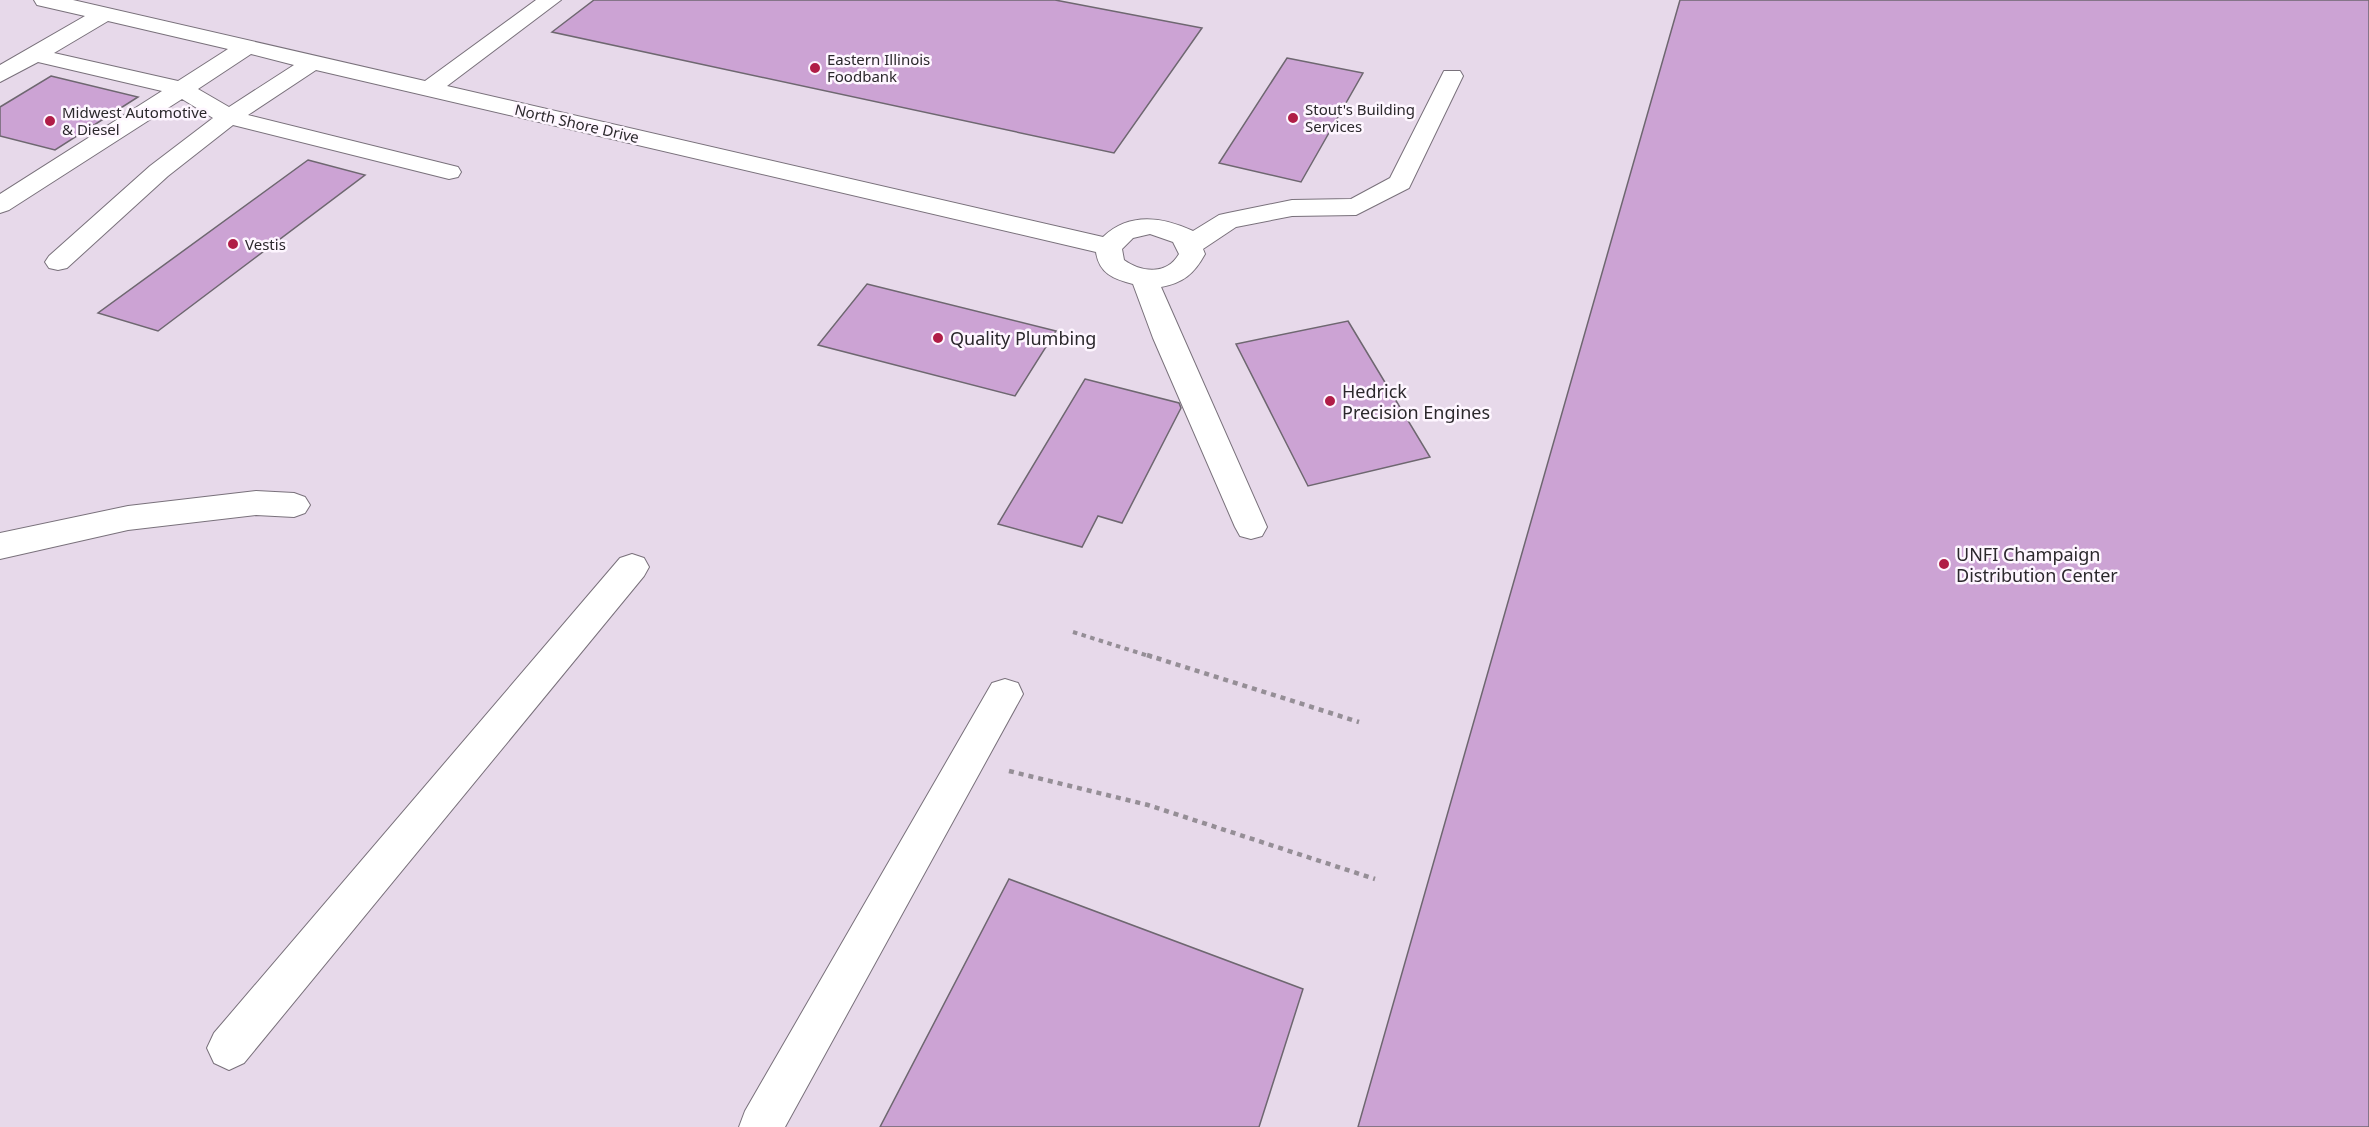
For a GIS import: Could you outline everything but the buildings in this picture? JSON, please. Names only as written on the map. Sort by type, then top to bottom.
[{"type":"street","name":"North Shore Drive","points":[[45,0],[1109,247]]},
{"type":"street","points":[[429,89],[550,0]]},
{"type":"street","points":[[0,75],[104,14]]},
{"type":"street","points":[[0,205],[247,47]]},
{"type":"street","points":[[34,55],[182,89],[229,117],[449,172]]},
{"type":"street","points":[[58,262],[159,171],[229,117],[313,62]]},
{"type":"street","points":[[1190,245],[1228,220],[1292,208],[1356,207],[1400,183],[1452,76]]},
{"type":"street","points":[[1150,226],[1175,231],[1190,245],[1192,254],[1182,270],[1158,279],[1144,279],[1125,274],[1111,264],[1109,247],[1124,232],[1150,226]]},
{"type":"street","points":[[1144,279],[1167,338],[1251,527]]},
{"type":"street","points":[[0,546],[128,518],[256,503],[294,505]]},
{"type":"street","points":[[229,1048],[632,567]]},
{"type":"street","points":[[761,1127],[1005,694]]},
{"type":"path","points":[[1073,632],[1359,722]]},
{"type":"path","points":[[999,770],[1083,786],[1163,808],[1375,879]]},
{"type":"shaded area","points":[[0,0],[2369,0],[2369,1127],[0,1127]]},
{"type":"place","name":"Eastern Illinois Foodbank","points":[[815,68]]},
{"type":"place","name":"Stout's Building Services","points":[[1293,118]]},
{"type":"place","name":"Midwest Automotive & Diesel","points":[[50,121]]},
{"type":"place","name":"Vestis","points":[[233,244]]},
{"type":"place","name":"Quality Plumbing","points":[[938,338]]},
{"type":"place","name":"Hedrick Precision Engines","points":[[1330,401]]},
{"type":"place","name":"UNFI Champaign Distribution Center","points":[[1944,564]]}]
